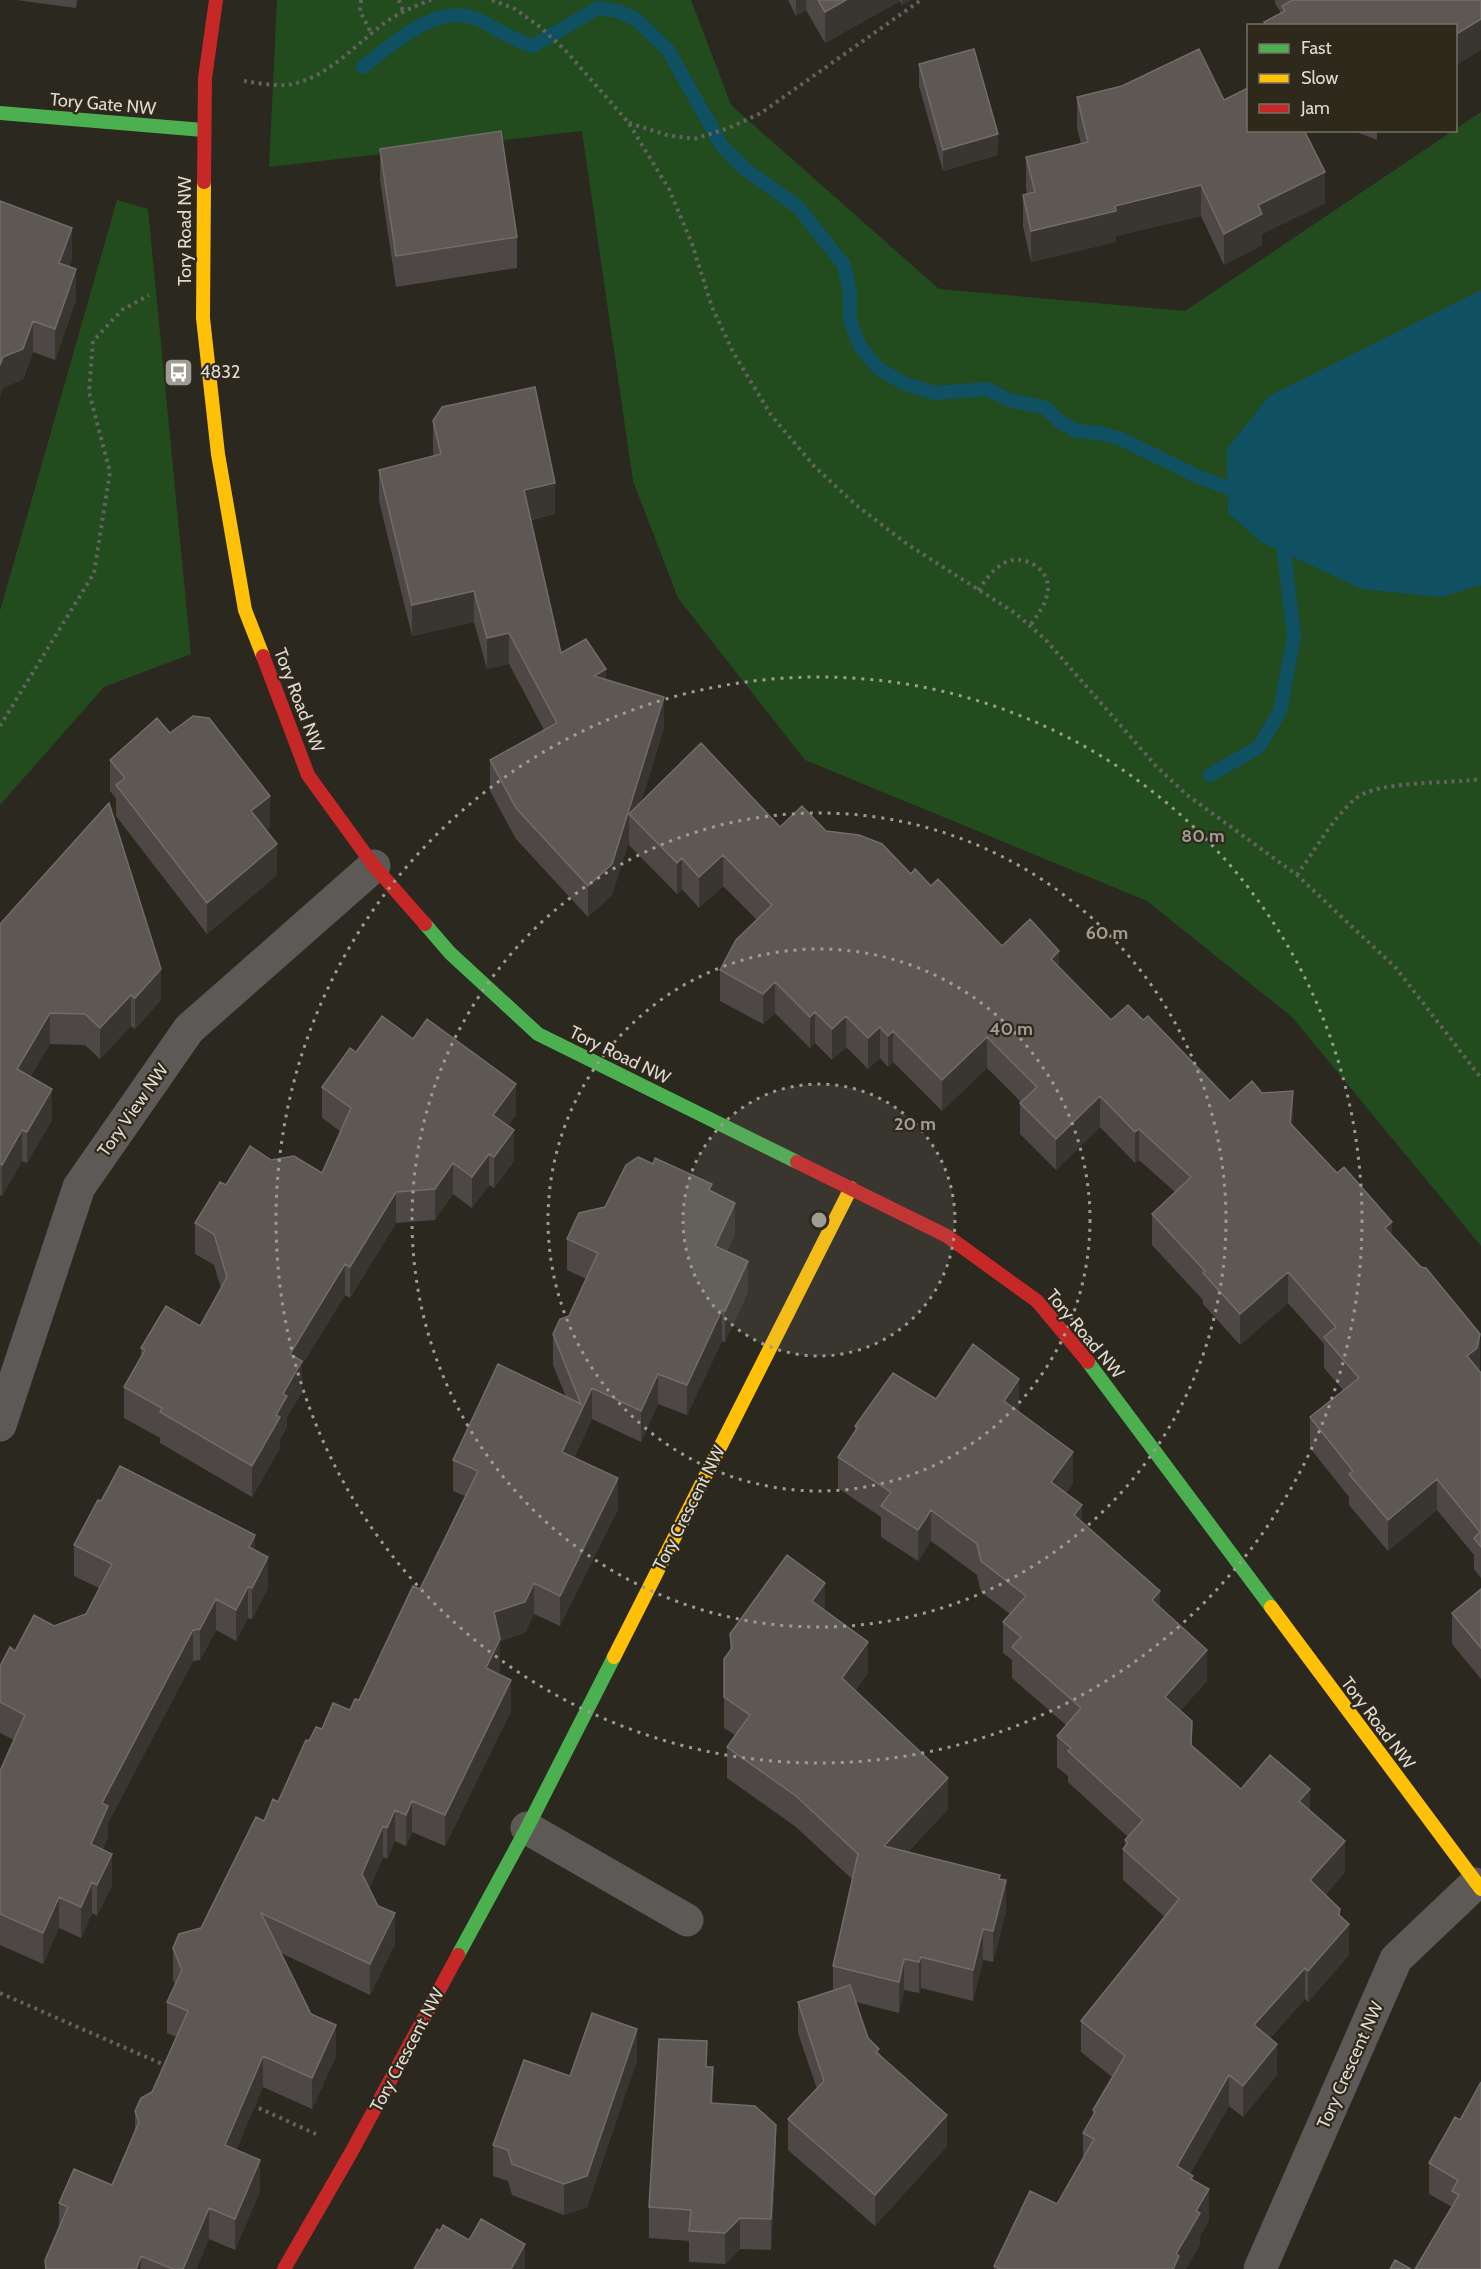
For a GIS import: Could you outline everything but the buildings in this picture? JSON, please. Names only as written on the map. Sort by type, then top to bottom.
[{"type":"street","name":"Tory Road NW","points":[[216,0],[205,78],[203,318],[218,454],[245,610],[308,775],[374,866],[450,953],[538,1034],[947,1236],[1037,1301],[1090,1365],[1478,1887]]},
{"type":"street","name":"Tory Gate NW","points":[[0,113],[203,130]]},
{"type":"street","name":"Tory View NW","points":[[0,1425],[79,1187],[189,1029],[374,866]]},
{"type":"street","name":"Tory Crescent NW","points":[[284,2269],[352,2151],[527,1828],[851,1188]]},
{"type":"street","points":[[527,1828],[687,1920]]},
{"type":"street","name":"Tory Crescent NW","points":[[1260,2269],[1396,1959],[1478,1887]]},
{"type":"path","points":[[361,0],[360,11],[372,35]]},
{"type":"path","points":[[399,0],[403,11]]},
{"type":"path","points":[[205,78],[285,85],[298,82],[317,75],[337,63],[403,11],[431,0]]},
{"type":"path","points":[[492,0],[516,9],[540,27],[566,51],[628,122],[669,189],[692,244],[712,307],[734,352],[771,415],[814,466],[855,506],[907,544],[1015,613],[1030,626],[1156,766],[1187,795],[1297,875],[1396,968],[1481,1078]]},
{"type":"path","points":[[628,122],[667,135],[694,139],[729,128],[761,113],[921,0]]},
{"type":"path","points":[[0,726],[94,573],[110,472],[89,392],[93,341],[122,310],[149,295]]},
{"type":"path","points":[[978,590],[996,568],[1012,559],[1020,559],[1039,568],[1048,582],[1047,598],[1030,626]]},
{"type":"path","points":[[1297,875],[1340,816],[1357,797],[1379,788],[1401,784],[1427,785],[1481,779]]},
{"type":"path","points":[[0,1993],[171,2068]]},
{"type":"path","points":[[245,2102],[352,2151]]},
{"type":"green space","points":[[277,0],[691,0],[731,105],[939,289],[1185,311],[1451,132],[1457,132],[1457,128],[1481,112],[1481,1246],[1292,1017],[1147,901],[805,760],[678,598],[633,481],[582,131],[269,167]]},
{"type":"green space","points":[[117,200],[148,209],[191,654],[104,687],[0,805],[0,611]]},
{"type":"water","points":[[1481,290],[1481,585],[1441,597],[1362,589],[1261,542],[1228,513],[1227,449],[1269,396]]},
{"type":"waterway","points":[[363,67],[416,28],[432,20],[448,16],[463,16],[479,20],[512,38],[533,46],[598,8],[617,11],[636,19],[668,50],[722,146],[745,169],[798,207],[844,265],[850,293],[850,321],[860,346],[878,368],[905,384],[935,393],[987,389],[1009,400],[1046,408],[1060,422],[1077,431],[1099,433],[1121,439],[1199,477],[1228,488]]},
{"type":"waterway","points":[[1210,775],[1259,747],[1280,711],[1294,636],[1284,553]]},
{"type":"traffic: fast","points":[[0,113],[203,130]]},
{"type":"traffic: fast","points":[[425,924],[450,953],[538,1034],[797,1162]]},
{"type":"traffic: fast","points":[[1088,1362],[1271,1607]]},
{"type":"traffic: fast","points":[[458,1955],[527,1828],[614,1657]]},
{"type":"traffic: slow","points":[[204,182],[203,318],[218,454],[245,610],[263,656]]},
{"type":"traffic: slow","points":[[614,1657],[851,1188]]},
{"type":"traffic: slow","points":[[1271,1607],[1481,1889]]},
{"type":"traffic: jam","points":[[204,182],[205,78],[216,0]]},
{"type":"traffic: jam","points":[[263,656],[308,775],[374,866],[425,924]]},
{"type":"traffic: jam","points":[[797,1162],[947,1236],[1037,1301],[1088,1362]]},
{"type":"traffic: jam","points":[[284,2269],[352,2151],[458,1955]]},
{"type":"place","name":"4832","points":[[179,372]]}]
